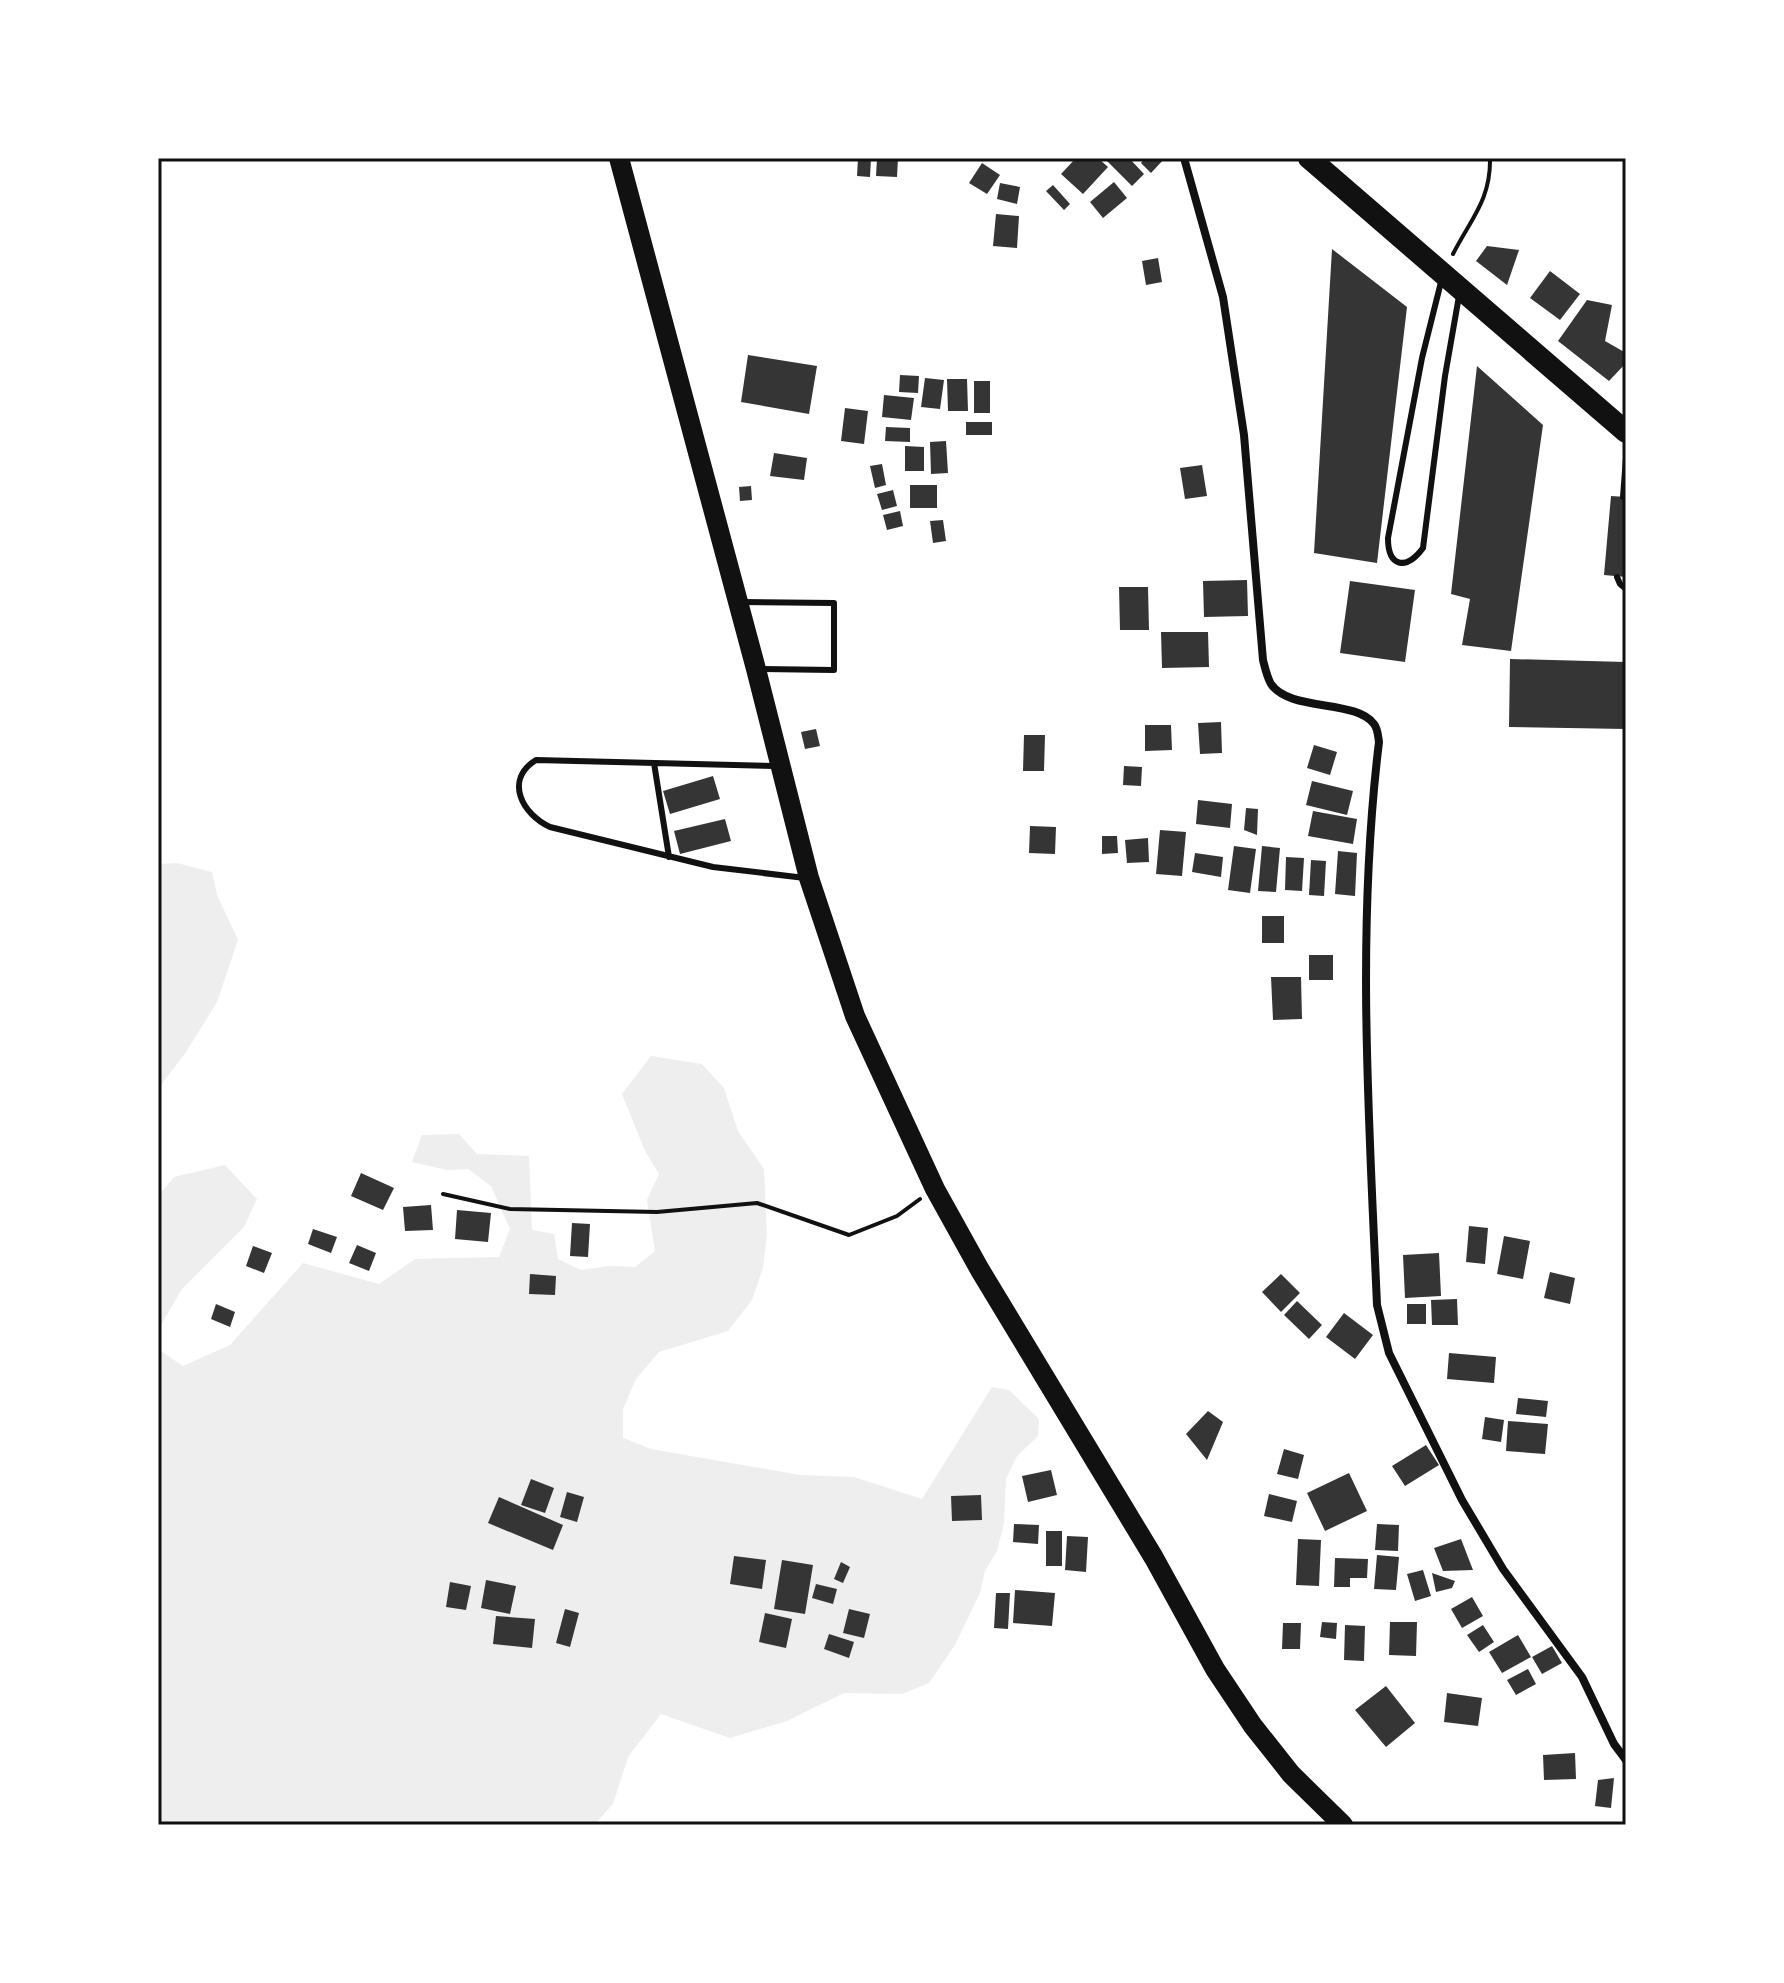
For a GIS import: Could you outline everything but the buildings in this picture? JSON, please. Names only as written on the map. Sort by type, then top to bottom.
[{"type":"highway","points":[[1309,158],[1626,432]]},
{"type":"main road","points":[[619,158],[809,878],[855,1016],[935,1189],[980,1270],[1154,1558],[1215,1669],[1253,1726],[1291,1774],[1343,1825]]},
{"type":"street","points":[[1184,158],[1223,297],[1244,435],[1263,660],[1267,676],[1271,684],[1286,696],[1355,712],[1372,721],[1379,742],[1366,925],[1369,1132],[1377,1305],[1382,1329],[1389,1353],[1462,1500],[1503,1569],[1582,1677],[1614,1744],[1626,1760]]},
{"type":"lane","points":[[1443,274],[1422,358],[1388,538],[1388,552],[1392,559],[1400,563],[1416,558],[1423,548],[1445,376],[1461,289]]},
{"type":"lane","points":[[1623,497],[1626,458]]},
{"type":"lane","points":[[1617,577],[1626,589]]},
{"type":"lane","points":[[737,602],[834,603],[834,670],[756,669]]},
{"type":"lane","points":[[779,766],[536,760],[526,767],[521,779],[520,796],[526,811],[535,820],[550,827],[713,867],[809,878]]},
{"type":"lane","points":[[654,763],[669,857]]},
{"type":"path","points":[[1443,274],[1485,198],[1490,158]]},
{"type":"path","points":[[443,1194],[510,1209],[657,1212],[757,1203],[849,1235],[897,1216],[935,1189]]},
{"type":"shaded area","points":[[177,863],[212,872],[217,895],[238,940],[217,1002],[186,1052],[158,1089],[158,864]]},
{"type":"shaded area","points":[[651,1056],[702,1064],[724,1088],[738,1131],[764,1169],[767,1235],[763,1268],[752,1300],[728,1331],[659,1352],[636,1379],[623,1409],[623,1438],[651,1449],[800,1475],[854,1477],[922,1499],[992,1387],[1009,1390],[1039,1419],[1038,1436],[1017,1456],[1006,1479],[1004,1523],[997,1551],[985,1571],[980,1593],[955,1645],[929,1683],[902,1694],[844,1693],[787,1721],[730,1738],[661,1714],[628,1757],[613,1804],[594,1825],[158,1825],[158,1349],[183,1366],[230,1345],[303,1263],[379,1284],[415,1259],[499,1257],[510,1229],[491,1186],[468,1169],[447,1170],[412,1162],[422,1135],[459,1134],[477,1154],[529,1156],[532,1230],[554,1234],[558,1259],[581,1270],[609,1266],[635,1267],[655,1251],[647,1200],[659,1174],[645,1151],[622,1094]]},
{"type":"shaded area","points":[[225,1165],[257,1199],[244,1227],[182,1289],[158,1330],[158,1196],[174,1177]]}]
